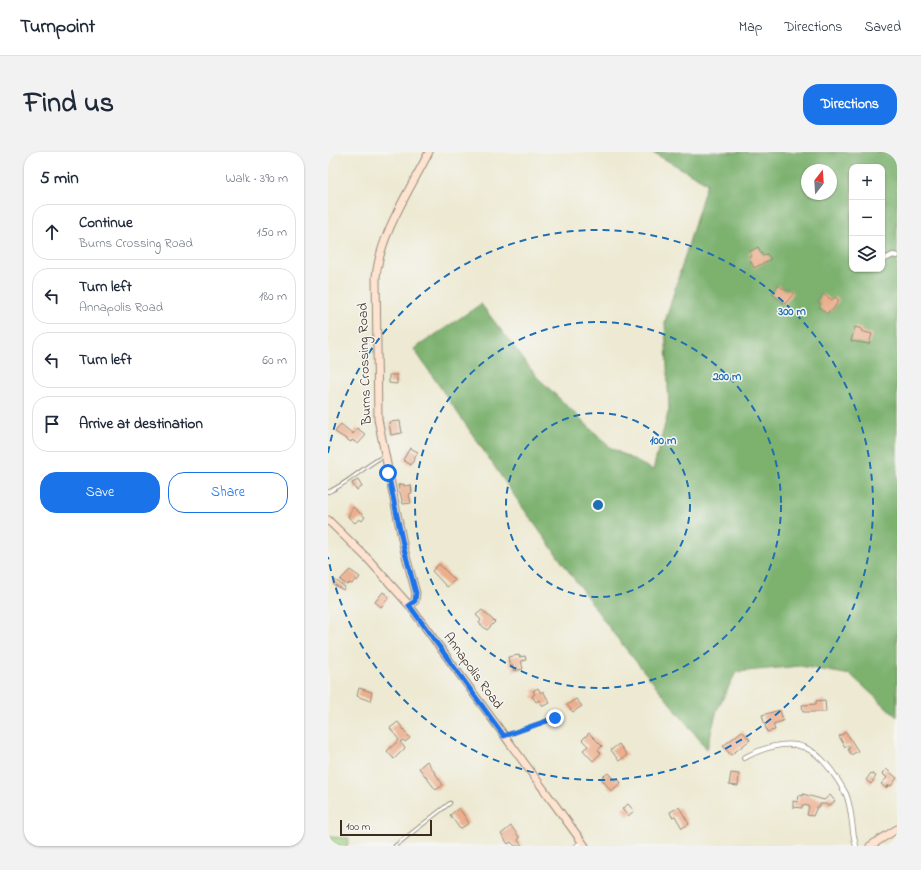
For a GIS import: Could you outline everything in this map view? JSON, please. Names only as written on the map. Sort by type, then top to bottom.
[{"type":"main road","name":"Burns Crossing Road","points":[[409,605],[415,601],[416,593],[404,549],[384,456],[377,402],[378,263],[387,235],[429,152]]},
{"type":"main road","name":"Annapolis Road","points":[[328,520],[368,559],[409,605],[581,845]]},
{"type":"main road","points":[[870,846],[897,829]]},
{"type":"street","points":[[885,259],[893,255],[897,256]]},
{"type":"street","points":[[744,758],[762,749],[780,744],[804,746],[816,752],[850,802],[852,830],[856,846]]},
{"type":"lane","points":[[328,492],[344,485],[361,470],[384,456]]},
{"type":"lane","points":[[504,736],[555,718]]},
{"type":"lane","points":[[395,846],[450,803]]},
{"type":"green space","points":[[652,152],[897,152],[897,717],[851,675],[800,666],[736,672],[717,710],[707,749],[613,633],[518,501],[414,349],[481,304],[537,377],[611,448],[653,470],[669,409],[665,322],[707,183]]},
{"type":"green space","points":[[328,837],[349,838],[347,846],[328,846]]},
{"type":"building","points":[[758,247],[763,256],[767,254],[771,259],[754,268],[749,258],[752,256],[749,252]]},
{"type":"building","points":[[778,285],[787,291],[789,289],[794,293],[785,304],[772,294]]},
{"type":"building","points":[[823,294],[832,300],[835,297],[839,300],[832,311],[830,310],[827,314],[819,307],[821,304],[818,302]]},
{"type":"building","points":[[855,327],[862,329],[861,331],[872,334],[869,344],[851,341]]},
{"type":"building","points":[[389,375],[397,375],[397,384],[389,383]]},
{"type":"building","points":[[400,421],[402,433],[391,435],[389,422]]},
{"type":"building","points":[[341,424],[353,434],[357,428],[366,435],[358,444],[352,440],[351,442],[335,432]]},
{"type":"building","points":[[410,448],[418,452],[411,465],[403,460]]},
{"type":"building","points":[[358,480],[362,487],[356,490],[352,483]]},
{"type":"building","points":[[404,484],[404,486],[411,485],[412,493],[409,494],[411,503],[403,504],[398,485]]},
{"type":"building","points":[[353,507],[365,517],[362,521],[359,519],[355,523],[348,517]]},
{"type":"building","points":[[439,564],[455,580],[447,587],[432,571]]},
{"type":"building","points":[[350,570],[360,577],[357,581],[355,579],[352,584],[349,583],[347,585],[340,580]]},
{"type":"building","points":[[335,580],[345,587],[343,590],[333,584]]},
{"type":"building","points":[[383,592],[389,597],[381,607],[375,602]]},
{"type":"building","points":[[482,610],[495,622],[487,630],[479,623],[481,620],[476,615]]},
{"type":"building","points":[[519,655],[519,657],[525,656],[526,660],[521,661],[523,669],[514,671],[512,665],[510,666],[508,657]]},
{"type":"building","points":[[359,688],[372,692],[370,701],[357,696]]},
{"type":"building","points":[[538,688],[541,693],[543,691],[550,703],[543,706],[539,700],[536,702],[532,696],[535,694],[533,691]]},
{"type":"building","points":[[576,699],[582,706],[573,712],[567,705]]},
{"type":"building","points":[[825,700],[826,712],[803,712],[802,705],[816,704],[816,701]]},
{"type":"building","points":[[780,710],[783,721],[773,724],[775,730],[767,732],[762,715]]},
{"type":"building","points":[[398,722],[410,738],[405,742],[403,740],[400,742],[405,748],[394,759],[387,751],[399,740],[390,728]]},
{"type":"building","points":[[742,731],[750,740],[731,755],[723,746]]},
{"type":"building","points":[[846,732],[858,751],[851,755],[848,749],[850,748],[848,745],[845,747],[839,736]]},
{"type":"building","points":[[589,733],[602,746],[598,750],[601,753],[593,761],[583,750],[588,746],[582,740]]},
{"type":"building","points":[[619,744],[627,755],[619,761],[611,750]]},
{"type":"building","points":[[427,761],[443,785],[436,790],[419,768]]},
{"type":"building","points":[[886,769],[897,778],[891,786],[889,785],[886,788],[881,784],[887,778],[882,773]]},
{"type":"building","points":[[608,773],[615,781],[618,779],[621,783],[611,791],[601,778]]},
{"type":"building","points":[[731,773],[739,774],[738,786],[729,785]]},
{"type":"building","points":[[871,773],[876,776],[871,784],[866,780]]},
{"type":"building","points":[[803,794],[824,800],[830,795],[835,801],[828,807],[826,804],[820,804],[820,807],[817,807],[813,816],[807,815],[809,806],[802,805],[802,808],[793,807],[793,801],[798,802],[799,795],[803,796]]},
{"type":"building","points":[[628,804],[634,811],[628,816],[622,809]]},
{"type":"building","points":[[679,807],[689,824],[682,828],[675,816],[672,817],[670,812]]},
{"type":"building","points":[[459,808],[469,823],[460,829],[450,815]]},
{"type":"building","points":[[511,826],[520,838],[518,840],[522,846],[515,846],[511,842],[508,844],[501,834]]},
{"type":"route","points":[[388,473],[404,549],[416,593],[415,601],[409,605],[504,736],[555,718]]}]
